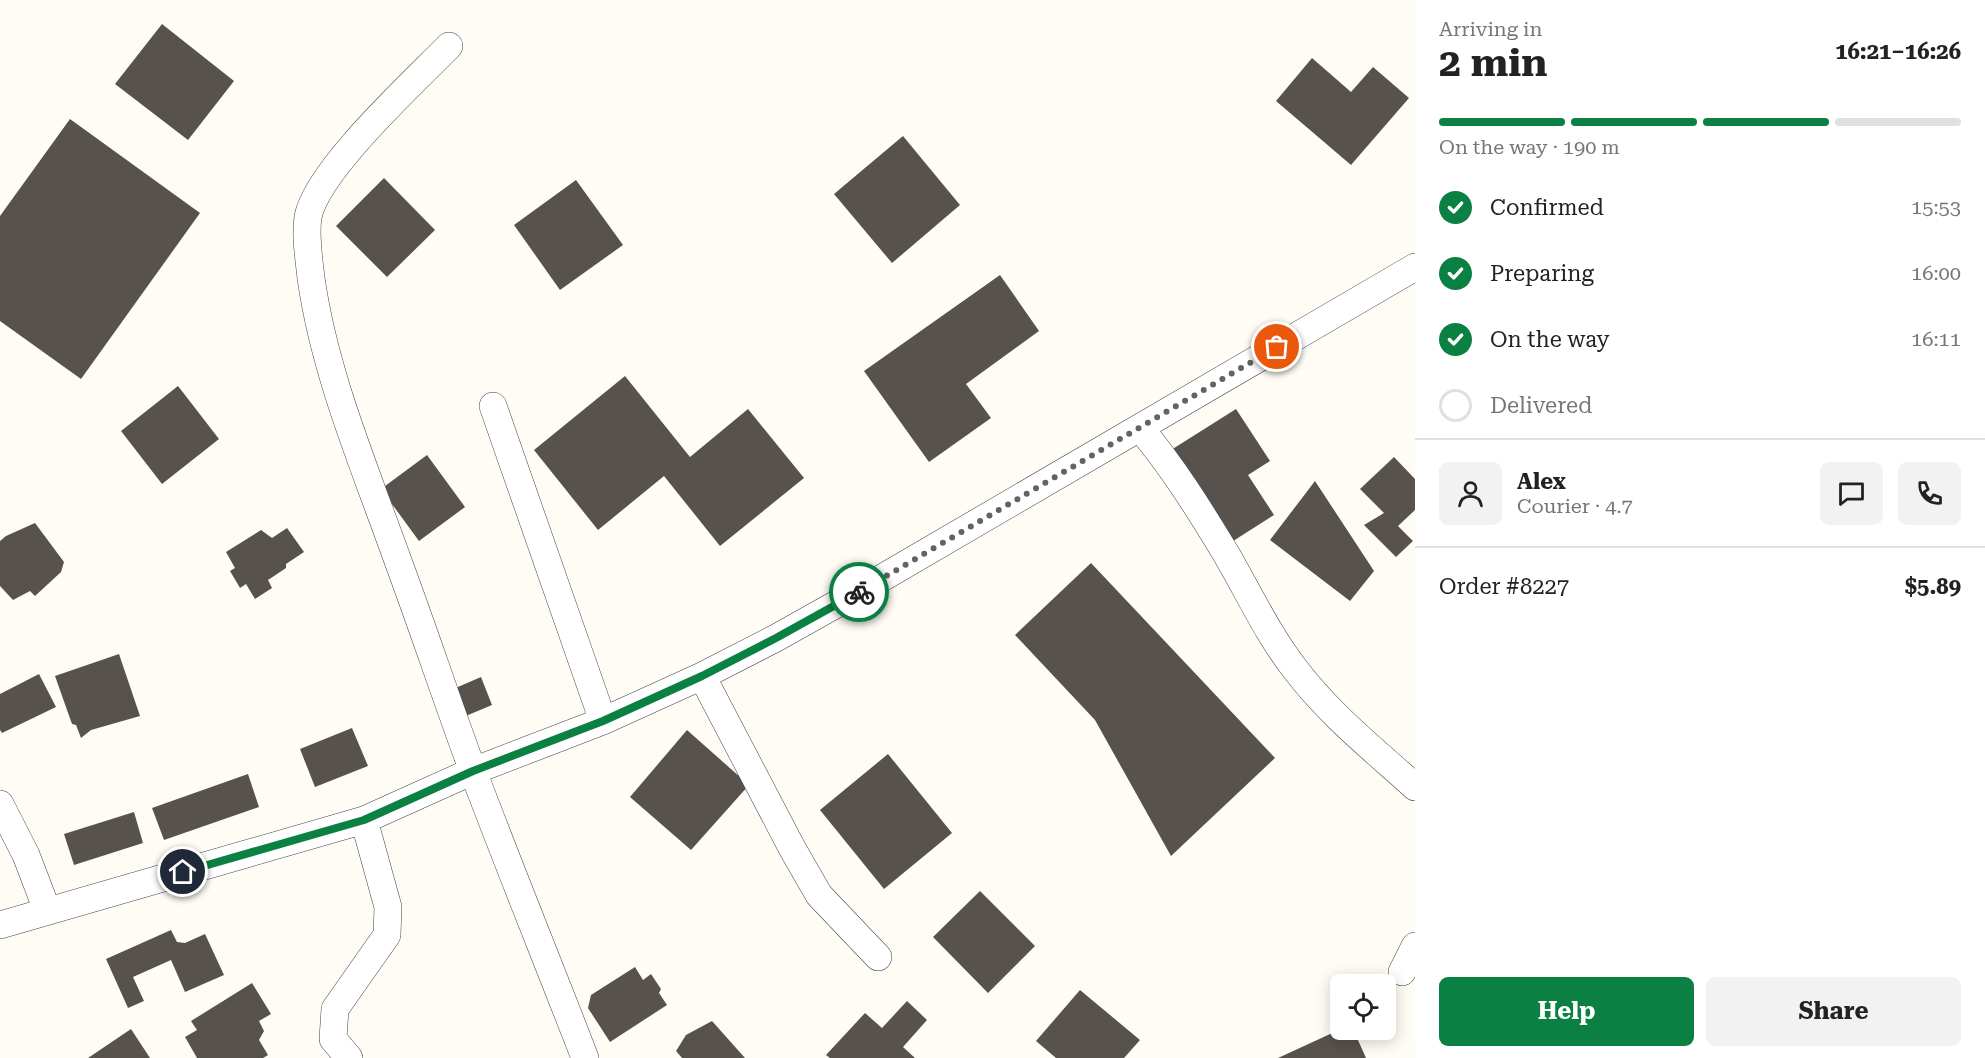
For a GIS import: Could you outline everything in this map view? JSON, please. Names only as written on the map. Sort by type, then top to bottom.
[{"type":"street","points":[[449,46],[349,149],[318,192],[308,217],[309,259],[316,314],[369,486],[397,557],[473,771],[585,1058]]},
{"type":"street","points":[[0,925],[364,820],[473,771],[603,721],[702,676],[858,592],[1415,267]]},
{"type":"street","points":[[493,406],[603,721]]},
{"type":"street","points":[[1140,428],[1166,458],[1294,668],[1332,713],[1415,787]]},
{"type":"street","points":[[702,676],[819,895],[878,957]]},
{"type":"street","points":[[0,804],[26,855],[47,910]]},
{"type":"street","points":[[349,1058],[333,1039],[335,1009],[387,935],[388,908],[364,820]]},
{"type":"street","points":[[1402,972],[1415,946]]},
{"type":"building","points":[[162,24],[234,81],[188,140],[115,84]]},
{"type":"building","points":[[1312,58],[1351,92],[1373,67],[1409,98],[1351,165],[1276,101]]},
{"type":"building","points":[[70,119],[200,213],[81,379],[0,321],[0,216]]},
{"type":"building","points":[[903,136],[960,205],[892,263],[834,194]]},
{"type":"building","points":[[384,178],[435,230],[387,277],[336,226]]},
{"type":"building","points":[[576,180],[623,245],[560,290],[514,225]]},
{"type":"building","points":[[1000,275],[1039,331],[966,384],[991,418],[929,462],[864,371]]},
{"type":"building","points":[[625,376],[690,457],[748,409],[804,478],[720,546],[664,476],[598,530],[534,450]]},
{"type":"building","points":[[178,386],[219,439],[162,484],[121,431]]},
{"type":"building","points":[[1236,409],[1270,461],[1248,475],[1274,515],[1230,543],[1171,450]]},
{"type":"building","points":[[427,455],[465,507],[419,541],[381,489]]},
{"type":"building","points":[[1394,457],[1415,479],[1415,510],[1398,526],[1413,541],[1396,557],[1364,525],[1384,513],[1360,489]]},
{"type":"building","points":[[1315,481],[1374,571],[1350,601],[1270,540]]},
{"type":"building","points":[[35,523],[64,562],[61,572],[35,596],[30,591],[13,600],[0,586],[0,541]]},
{"type":"building","points":[[287,528],[304,552],[268,580],[272,588],[255,599],[246,584],[240,588],[230,571],[235,568],[226,552],[261,530],[272,538]]},
{"type":"building","points":[[1091,563],[1275,758],[1171,856],[1095,720],[1015,635]]},
{"type":"building","points":[[119,654],[140,716],[91,730],[81,738],[76,725],[72,724],[55,676]]},
{"type":"building","points":[[39,674],[56,707],[2,733],[0,730],[0,694]]},
{"type":"building","points":[[481,677],[492,705],[449,723],[437,696]]},
{"type":"building","points":[[352,728],[368,766],[315,787],[300,749]]},
{"type":"building","points":[[687,730],[749,785],[691,850],[630,797]]},
{"type":"building","points":[[888,754],[952,833],[884,889],[820,810]]},
{"type":"building","points":[[248,774],[259,807],[164,840],[152,808]]},
{"type":"building","points":[[134,812],[143,843],[74,865],[64,834]]},
{"type":"building","points":[[980,891],[1035,946],[988,993],[933,937]]},
{"type":"building","points":[[171,930],[177,942],[185,943],[205,934],[224,975],[185,992],[171,960],[133,977],[144,1001],[128,1008],[106,959]]},
{"type":"building","points":[[635,967],[643,980],[651,974],[661,989],[659,993],[667,1005],[610,1042],[588,1008],[591,995]]},
{"type":"building","points":[[252,983],[271,1014],[259,1021],[264,1031],[259,1040],[268,1055],[263,1058],[197,1058],[185,1037],[197,1030],[191,1021]]},
{"type":"building","points":[[1080,990],[1140,1040],[1124,1058],[1056,1058],[1036,1041]]},
{"type":"building","points":[[907,1001],[927,1020],[903,1047],[915,1058],[830,1058],[826,1055],[865,1013],[882,1028]]},
{"type":"building","points":[[712,1021],[745,1058],[682,1058],[676,1051],[686,1035]]},
{"type":"building","points":[[131,1029],[150,1058],[88,1058]]},
{"type":"building","points":[[1330,1034],[1330,1040],[1358,1040],[1366,1058],[1278,1058]]},
{"type":"way so far","points":[[859,592],[1277,347]]},
{"type":"route","points":[[183,872],[364,820],[473,771],[603,721],[702,676],[859,592]]}]
